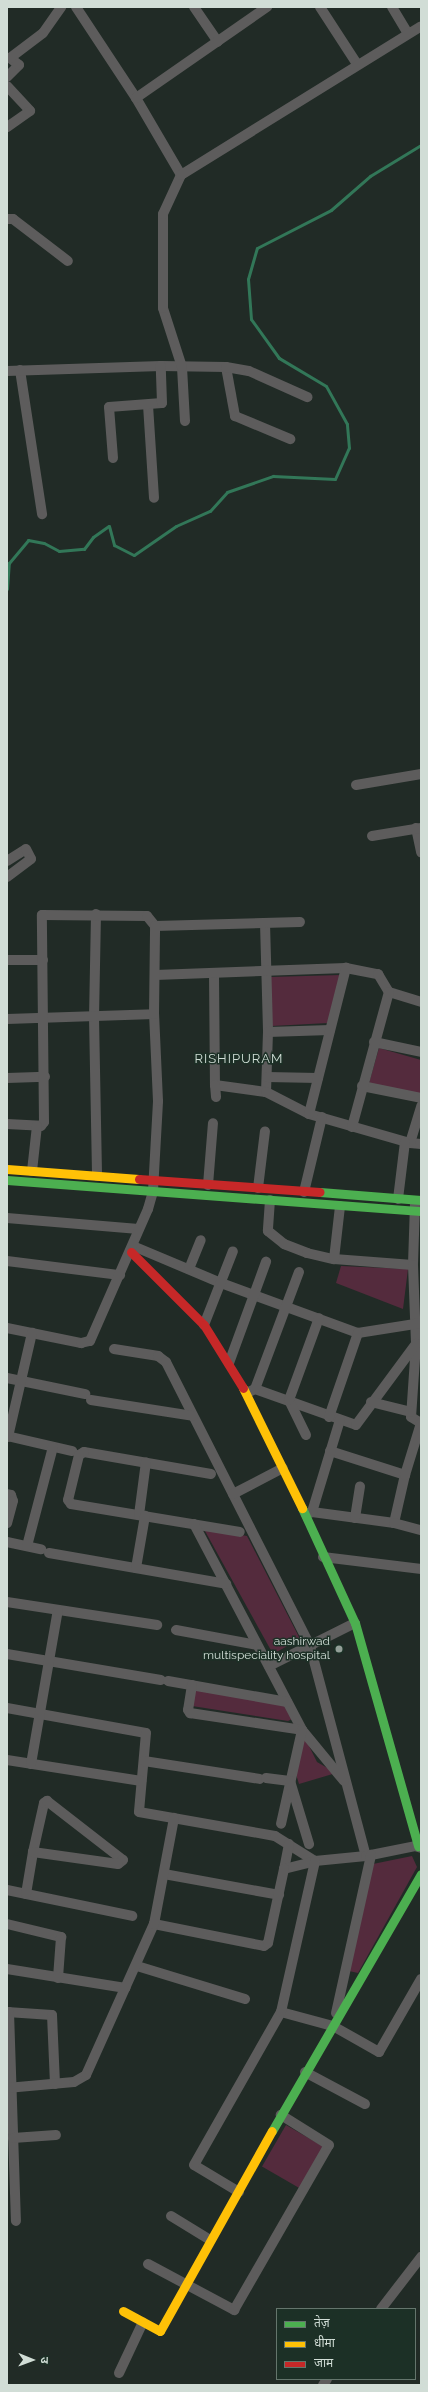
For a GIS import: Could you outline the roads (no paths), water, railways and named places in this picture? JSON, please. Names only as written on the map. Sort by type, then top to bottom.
[{"type":"street","points":[[7,77],[19,65],[10,58],[43,33],[61,7]]},
{"type":"street","points":[[76,7],[136,98],[181,175]]},
{"type":"street","points":[[194,7],[218,42]]},
{"type":"street","points":[[136,98],[267,7]]},
{"type":"street","points":[[320,7],[358,64]]},
{"type":"street","points":[[392,7],[408,34]]},
{"type":"street","points":[[185,421],[182,367],[163,308],[163,214],[181,175],[421,26]]},
{"type":"street","points":[[7,86],[30,111],[7,127]]},
{"type":"street","points":[[7,219],[12,219],[68,261]]},
{"type":"street","points":[[113,458],[109,407],[162,404],[161,366]]},
{"type":"street","points":[[7,371],[161,366],[226,367],[249,371],[307,397]]},
{"type":"street","points":[[226,367],[235,416],[290,440]]},
{"type":"street","points":[[20,370],[42,514]]},
{"type":"street","points":[[148,405],[154,498]]},
{"type":"street","points":[[356,785],[421,774]]},
{"type":"street","points":[[372,836],[419,828],[421,852]]},
{"type":"street","points":[[7,861],[26,849],[31,859],[7,877]]},
{"type":"street","points":[[96,914],[94,1017],[97,1176]]},
{"type":"street","points":[[7,1124],[41,1126],[44,1122],[45,1077],[42,915],[96,914],[147,916],[156,926],[154,1014],[158,1101],[153,1191],[132,1249],[90,1341],[81,1343],[7,1328]]},
{"type":"street","points":[[265,922],[268,1032],[266,1092]]},
{"type":"street","points":[[156,926],[300,922]]},
{"type":"street","points":[[7,960],[43,960]]},
{"type":"street","points":[[155,975],[346,968],[378,974],[389,992],[421,1002]]},
{"type":"street","points":[[309,1114],[346,968]]},
{"type":"street","points":[[214,974],[216,1097]]},
{"type":"street","points":[[352,1127],[374,1042],[389,992]]},
{"type":"street","points":[[7,1019],[43,1019],[154,1014]]},
{"type":"street","points":[[268,1032],[330,1030]]},
{"type":"street","points":[[374,1042],[421,1052]]},
{"type":"street","points":[[7,1078],[45,1077]]},
{"type":"street","points":[[267,1077],[318,1078]]},
{"type":"street","points":[[215,1085],[266,1092],[309,1114],[407,1142],[421,1144]]},
{"type":"street","points":[[362,1086],[421,1098]]},
{"type":"street","points":[[398,1199],[407,1142],[421,1106]]},
{"type":"street","points":[[304,1192],[322,1117]]},
{"type":"street","points":[[208,1184],[213,1123]]},
{"type":"street","points":[[32,1171],[36,1126]]},
{"type":"street","points":[[258,1188],[265,1131]]},
{"type":"street","points":[[7,1169],[418,1200],[413,1265],[417,1324],[411,1412],[412,1417],[421,1423],[405,1475],[394,1523]]},
{"type":"street","points":[[7,1180],[417,1211]]},
{"type":"street","points":[[270,1200],[268,1227],[276,1238],[307,1253],[334,1260],[413,1265]]},
{"type":"street","points":[[334,1260],[340,1206]]},
{"type":"street","points":[[7,1218],[139,1229]]},
{"type":"street","points":[[189,1269],[200,1240]]},
{"type":"street","points":[[132,1249],[189,1269],[221,1283],[285,1307],[358,1332],[417,1324]]},
{"type":"street","points":[[132,1249],[204,1325],[229,1363],[251,1391],[283,1468],[308,1513],[323,1557],[356,1623],[420,1847],[368,1856],[315,1861],[284,1869]]},
{"type":"street","points":[[204,1325],[233,1251]]},
{"type":"street","points":[[7,1261],[120,1274]]},
{"type":"street","points":[[229,1363],[266,1262]]},
{"type":"street","points":[[251,1391],[299,1272]]},
{"type":"street","points":[[306,1435],[289,1400],[318,1318]]},
{"type":"street","points":[[329,1417],[358,1332]]},
{"type":"street","points":[[32,1333],[7,1436],[72,1451]]},
{"type":"street","points":[[251,1391],[289,1400],[329,1417],[356,1425],[371,1402],[416,1344]]},
{"type":"street","points":[[114,1349],[162,1358],[310,1646],[345,1783],[368,1856],[333,2026]]},
{"type":"street","points":[[7,1378],[88,1397],[193,1416]]},
{"type":"street","points":[[371,1402],[411,1412]]},
{"type":"street","points":[[308,1513],[340,1420]]},
{"type":"street","points":[[27,1546],[53,1447]]},
{"type":"street","points":[[330,1451],[405,1475]]},
{"type":"street","points":[[211,1474],[146,1462],[81,1453],[68,1500],[71,1504],[240,1532]]},
{"type":"street","points":[[136,1568],[146,1462]]},
{"type":"street","points":[[233,1494],[283,1468]]},
{"type":"street","points":[[355,1518],[360,1486]]},
{"type":"street","points":[[7,1494],[11,1495],[13,1501],[7,1523]]},
{"type":"street","points":[[308,1513],[394,1523],[421,1530]]},
{"type":"street","points":[[194,1524],[302,1730],[345,1783]]},
{"type":"street","points":[[7,1542],[45,1551],[226,1584]]},
{"type":"street","points":[[323,1557],[421,1569]]},
{"type":"street","points":[[7,1602],[157,1625]]},
{"type":"street","points":[[31,1764],[58,1610]]},
{"type":"street","points":[[269,1666],[356,1623]]},
{"type":"street","points":[[176,1630],[258,1645]]},
{"type":"street","points":[[7,1654],[288,1702]]},
{"type":"street","points":[[192,1686],[188,1710],[190,1713],[302,1730]]},
{"type":"street","points":[[7,1708],[144,1732],[148,1739],[141,1781],[139,1812],[275,1836],[315,1861]]},
{"type":"street","points":[[280,1824],[302,1730]]},
{"type":"street","points":[[7,1760],[141,1781]]},
{"type":"street","points":[[144,1761],[290,1782]]},
{"type":"street","points":[[290,1782],[309,1844]]},
{"type":"street","points":[[26,1894],[33,1852],[44,1803],[47,1801],[123,1860],[118,1864],[33,1852]]},
{"type":"street","points":[[9,2088],[74,2082],[86,2075],[137,1966],[154,1924],[174,1818]]},
{"type":"street","points":[[154,1924],[264,1946],[268,1943],[289,1844]]},
{"type":"street","points":[[239,2192],[194,2165],[281,2012],[315,1861]]},
{"type":"street","points":[[164,1874],[279,1895]]},
{"type":"street","points":[[123,2311],[160,2331],[305,2072],[421,1874]]},
{"type":"street","points":[[7,1890],[132,1916]]},
{"type":"street","points":[[7,1924],[61,1937],[58,1978]]},
{"type":"street","points":[[137,1966],[245,1999]]},
{"type":"street","points":[[7,1969],[126,1988]]},
{"type":"street","points":[[281,2012],[333,2026],[379,2052],[421,1979]]},
{"type":"street","points":[[16,2221],[13,2138],[9,2088],[8,2012],[52,2015],[55,2084]]},
{"type":"street","points":[[305,2072],[365,2104]]},
{"type":"street","points":[[148,2264],[234,2310],[329,2145],[281,2115]]},
{"type":"street","points":[[13,2138],[56,2135]]},
{"type":"street","points":[[171,2216],[210,2240]]},
{"type":"street","points":[[382,2308],[421,2257]]},
{"type":"street","points":[[119,2373],[143,2322]]},
{"type":"waterway","points":[[7,589],[9,563],[28,540],[44,543],[59,551],[84,549],[93,537],[109,526],[114,545],[134,555],[176,526],[210,511],[227,492],[273,476],[335,479],[349,448],[347,424],[326,386],[279,358],[251,319],[248,279],[257,248],[331,210],[370,176],[421,145]]},
{"type":"place","name":"aashirwad multispeciality hospital","points":[[339,1649]]},
{"type":"district","name":"RISHIPURAM","points":[[239,1059]]}]
